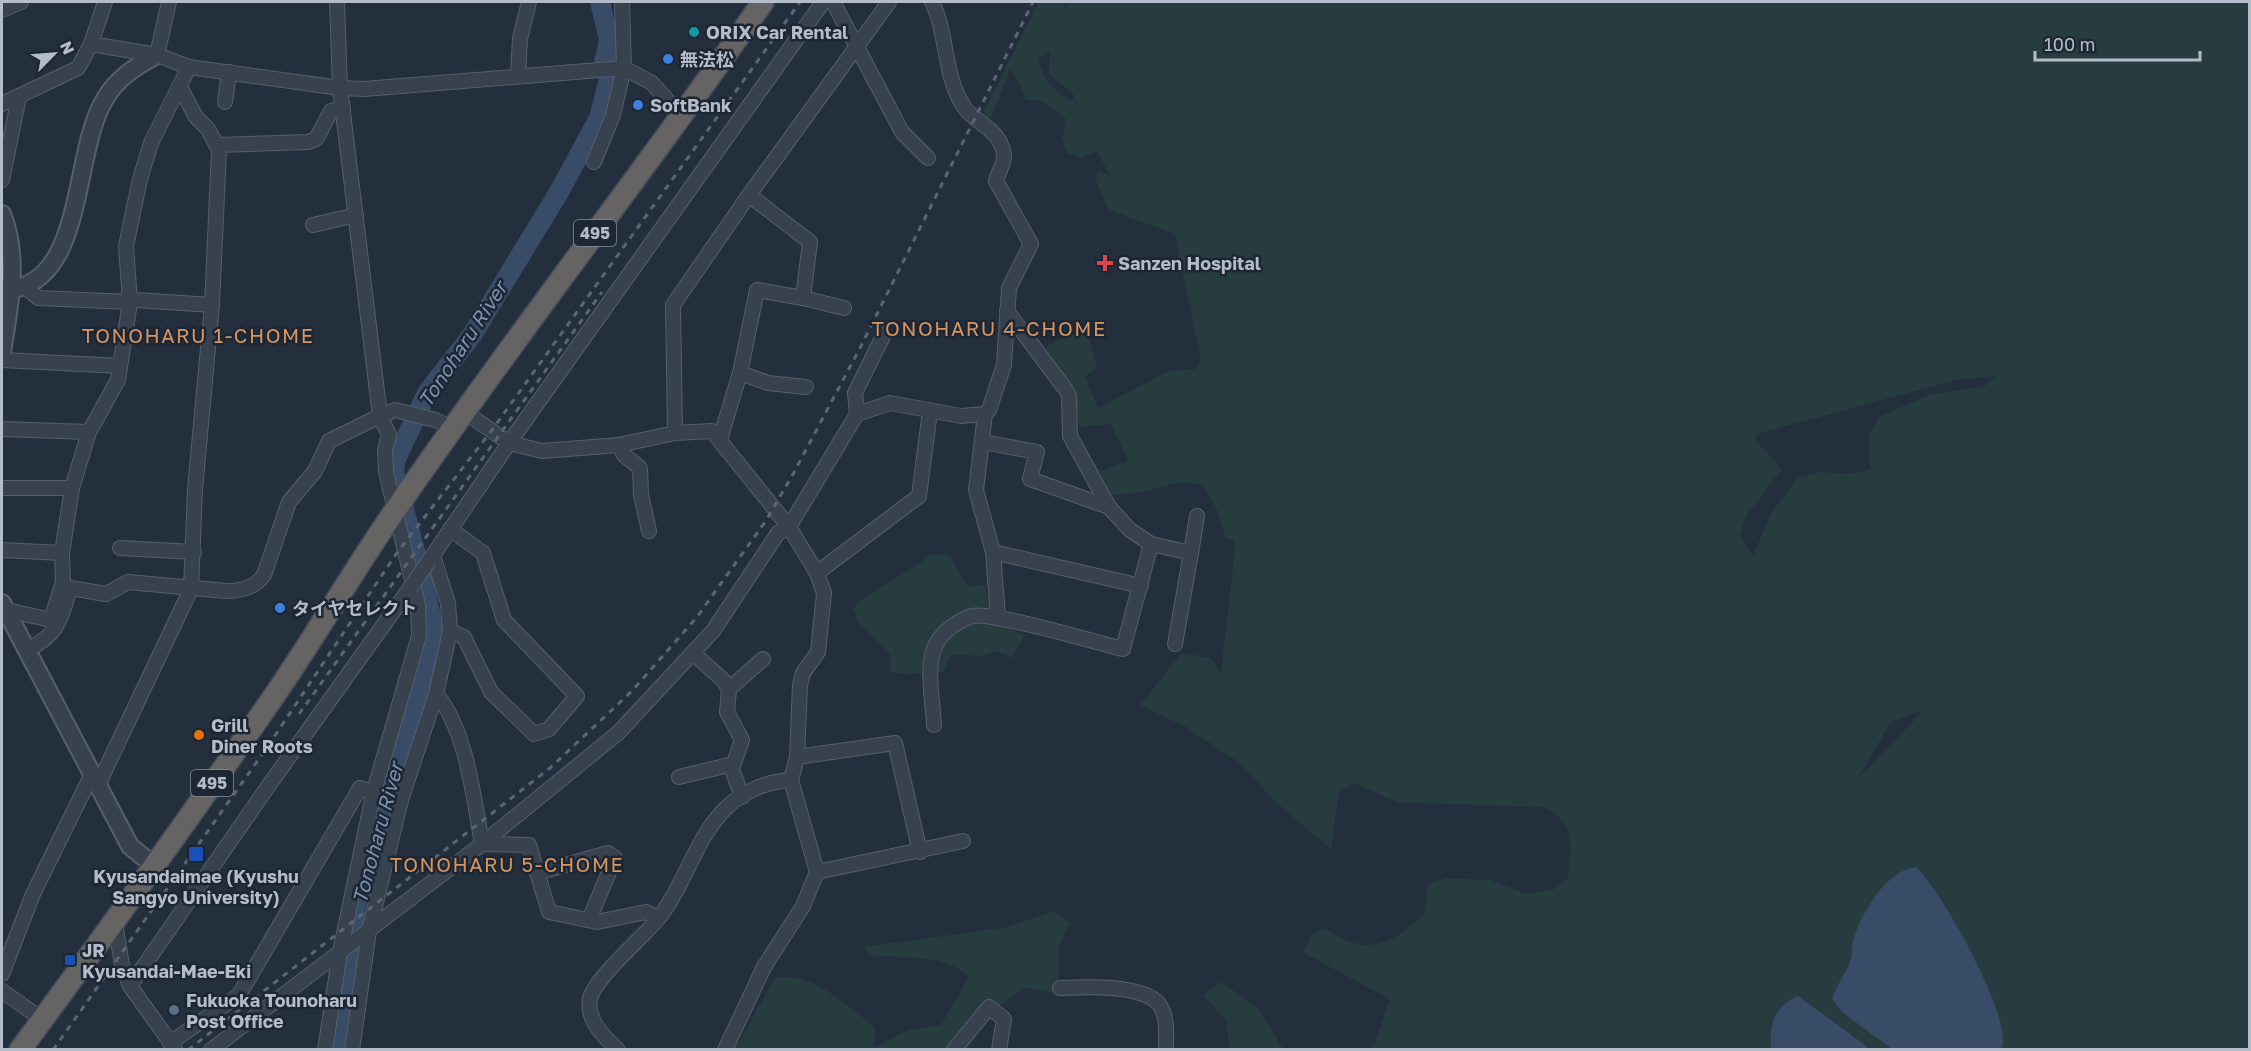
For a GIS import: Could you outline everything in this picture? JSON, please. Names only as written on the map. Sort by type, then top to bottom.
[{"type":"highway","name":"495","points":[[20,1050],[115,923],[153,865],[274,697],[395,511],[428,466],[451,420],[682,117],[763,2]]},
{"type":"street","points":[[2,10],[21,2]]},
{"type":"street","points":[[2,104],[78,69],[104,12],[105,2]]},
{"type":"street","points":[[12,289],[54,264],[66,239],[87,143],[104,99],[121,78],[135,66],[157,55],[170,2]]},
{"type":"street","points":[[518,75],[520,39],[529,2]]},
{"type":"street","points":[[594,162],[613,116],[624,68],[622,2]]},
{"type":"street","points":[[130,986],[262,795],[823,2]]},
{"type":"street","points":[[833,2],[903,132],[928,158]]},
{"type":"street","points":[[675,433],[673,305],[749,195],[889,2]]},
{"type":"street","points":[[857,414],[890,403],[961,416],[985,414],[989,411],[1004,365],[1009,288],[1031,244],[996,181],[1005,157],[998,134],[964,107],[944,57],[936,10],[932,2]]},
{"type":"street","points":[[325,1050],[342,951],[377,792],[419,636],[418,605],[386,472],[389,435],[380,416],[340,88],[341,3]]},
{"type":"street","points":[[91,44],[157,55],[189,67],[340,88],[364,89],[624,68],[652,83],[682,117]]},
{"type":"street","points":[[4,607],[51,620],[63,582],[62,553],[72,488],[89,432],[118,380],[130,302],[126,246],[140,179],[155,134],[189,67]]},
{"type":"street","points":[[225,102],[229,72]]},
{"type":"street","points":[[2,974],[33,894],[95,780],[191,589],[195,489],[212,305],[218,145],[208,129],[196,117],[180,87]]},
{"type":"street","points":[[2,180],[19,97]]},
{"type":"street","points":[[218,145],[308,142],[316,139],[331,111],[343,108]]},
{"type":"street","points":[[749,195],[810,242],[803,298]]},
{"type":"street","points":[[2,214],[7,228],[12,289],[2,352]]},
{"type":"street","points":[[313,225],[356,215]]},
{"type":"street","points":[[12,289],[38,298],[130,302],[136,300],[212,305]]},
{"type":"street","points":[[720,439],[740,373],[757,290],[844,308]]},
{"type":"street","points":[[1007,311],[1066,390],[1069,396],[1070,436],[1109,507],[1130,530],[1151,544],[1191,553]]},
{"type":"street","points":[[211,1050],[482,844],[618,733],[713,631],[778,532],[789,527],[857,414],[855,393],[884,334]]},
{"type":"street","points":[[2,360],[120,366]]},
{"type":"street","points":[[740,373],[768,384],[806,387]]},
{"type":"street","points":[[27,650],[44,641],[58,627],[70,588],[106,594],[129,582],[191,589],[239,591],[257,584],[264,575],[289,502],[315,471],[329,441],[395,410],[451,420],[510,443],[542,451],[619,445],[675,433],[712,431],[789,527],[817,573],[824,594],[818,652],[803,673],[800,685],[797,757],[791,780],[817,872],[803,906],[764,967],[725,1050]]},
{"type":"street","points":[[817,573],[919,496],[930,411]]},
{"type":"street","points":[[985,414],[976,490],[993,552],[998,618]]},
{"type":"street","points":[[2,429],[89,432]]},
{"type":"street","points":[[983,442],[1037,452],[1030,479],[1109,507]]},
{"type":"street","points":[[619,445],[624,455],[639,468],[641,495],[650,531]]},
{"type":"street","points":[[2,488],[72,488]]},
{"type":"street","points":[[1175,644],[1197,516]]},
{"type":"street","points":[[450,529],[483,553],[504,620],[577,696],[549,729],[534,734],[491,692],[464,637],[450,631]]},
{"type":"street","points":[[934,725],[931,669],[936,644],[950,627],[973,616],[998,618],[1123,649],[1151,544]]},
{"type":"street","points":[[120,548],[194,552]]},
{"type":"street","points":[[2,550],[62,553]]},
{"type":"street","points":[[993,552],[1141,586]]},
{"type":"street","points":[[352,1050],[366,933],[398,799],[436,694],[450,631],[447,603],[431,559]]},
{"type":"street","points":[[4,607],[130,846],[153,865]]},
{"type":"street","points":[[693,653],[723,680],[729,689],[727,712],[742,740],[732,769],[742,796]]},
{"type":"street","points":[[729,689],[763,659]]},
{"type":"street","points":[[436,694],[450,710],[468,770],[482,844]]},
{"type":"street","points":[[797,757],[896,743],[920,852]]},
{"type":"street","points":[[679,777],[733,764]]},
{"type":"street","points":[[618,1050],[598,1031],[590,1000],[597,985],[658,918],[681,887],[707,830],[726,807],[771,781],[791,780]]},
{"type":"street","points":[[115,923],[122,964],[130,986],[173,1046],[239,995],[360,788],[398,799]]},
{"type":"street","points":[[817,872],[920,852],[963,841]]},
{"type":"street","points":[[482,844],[529,845],[549,912],[597,922],[646,912],[658,918]]},
{"type":"street","points":[[537,873],[608,854],[615,858],[589,920]]},
{"type":"street","points":[[1060,988],[1105,987],[1150,997],[1160,1005],[1165,1018],[1166,1050]]},
{"type":"street","points":[[2,991],[42,1019]]},
{"type":"street","points":[[954,1050],[989,1007],[1004,1019],[999,1050]]},
{"type":"green space","points":[[1039,2],[1066,2],[1063,13],[1069,2],[2249,2],[2249,1049],[1369,1049],[1376,1041],[1390,999],[1304,953],[1311,935],[1325,928],[1346,941],[1357,944],[1377,944],[1387,941],[1398,936],[1423,914],[1427,905],[1427,884],[1448,878],[1491,880],[1525,894],[1554,889],[1567,880],[1570,846],[1566,827],[1561,818],[1541,807],[1398,802],[1354,783],[1339,792],[1331,849],[1272,799],[1240,763],[1186,727],[1140,705],[1182,653],[1211,658],[1221,673],[1235,549],[1234,539],[1226,539],[1217,510],[1202,485],[1179,482],[1143,492],[1111,495],[1100,471],[1128,461],[1111,424],[1080,427],[1076,412],[1044,354],[1047,346],[1068,335],[1087,330],[1097,367],[1085,377],[1098,408],[1169,371],[1196,369],[1201,362],[1175,234],[1109,210],[1096,181],[1097,170],[1111,176],[1096,151],[1082,158],[1067,153],[1062,138],[1067,120],[1042,101],[1026,100],[1015,74],[1010,69],[990,121],[982,115]],"holes":[[[1050,50],[1049,74],[1074,95],[1076,103],[1057,91],[1044,75],[1038,60]],[[1996,376],[1983,387],[1931,394],[1879,417],[1870,432],[1870,469],[1851,474],[1820,472],[1798,478],[1772,512],[1753,555],[1740,536],[1746,516],[1782,469],[1755,440],[1757,434],[1956,380]],[[1922,712],[1857,780],[1891,722]]]},
{"type":"green space","points":[[929,555],[950,555],[963,580],[971,587],[985,585],[996,617],[1007,627],[1024,635],[1013,658],[998,651],[981,656],[951,654],[944,672],[910,674],[890,672],[890,654],[860,625],[853,609],[860,601]]},
{"type":"green space","points":[[1054,911],[1070,923],[1058,948],[1059,994],[1025,988],[968,1026],[952,1050],[735,1049],[775,978],[801,979],[841,1001],[875,1027],[874,1048],[908,1030],[941,1025],[969,977],[959,969],[935,960],[870,956],[864,947],[1008,927]]},
{"type":"green space","points":[[1221,982],[1258,1008],[1283,1049],[1230,1049],[1226,1020],[1203,995]]},
{"type":"water","points":[[593,2],[607,2],[613,15],[618,73],[609,79],[596,74],[594,59],[603,38],[594,17]]},
{"type":"water","points":[[1916,867],[1942,901],[1973,956],[1997,1013],[2003,1035],[2001,1049],[1892,1049],[1842,1012],[1832,998],[1849,965],[1854,937],[1870,904],[1895,876]]},
{"type":"water","points":[[1798,996],[1869,1049],[1771,1049],[1772,1024],[1778,1011]]},
{"type":"waterway","name":"Tonoharu River","points":[[334,1050],[356,906],[378,818],[411,723],[436,640],[394,471],[395,461],[427,393],[472,335],[559,192],[599,118],[609,79],[605,61],[609,40],[600,2]]},
{"type":"railway","points":[[53,1050],[268,746],[396,554],[492,430],[800,2]]},
{"type":"railway","points":[[188,1050],[550,768],[632,691],[697,617],[765,522],[792,476],[860,348],[1033,2]]},
{"type":"railway","points":[[299,714],[602,292]]},
{"type":"place","name":"ORIX Car Rental","points":[[694,32]]},
{"type":"place","name":"無法松","points":[[668,59]]},
{"type":"place","name":"SoftBank","points":[[638,105]]},
{"type":"place","name":"Sanzen Hospital","points":[[1105,263]]},
{"type":"place","name":"タイヤセレクト","points":[[280,608]]},
{"type":"place","name":"Grill Diner Roots","points":[[199,735]]},
{"type":"place","name":"Kyusandaimae (Kyushu Sangyo University)","points":[[196,854]]},
{"type":"place","name":"JR Kyusandai-Mae-Eki","points":[[70,960]]},
{"type":"place","name":"Fukuoka Tounoharu Post Office","points":[[174,1010]]},
{"type":"district","name":"TONOHARU 4-CHOME","points":[[989,328]]},
{"type":"district","name":"TONOHARU 1-CHOME","points":[[198,335]]},
{"type":"district","name":"TONOHARU 5-CHOME","points":[[507,864]]}]
